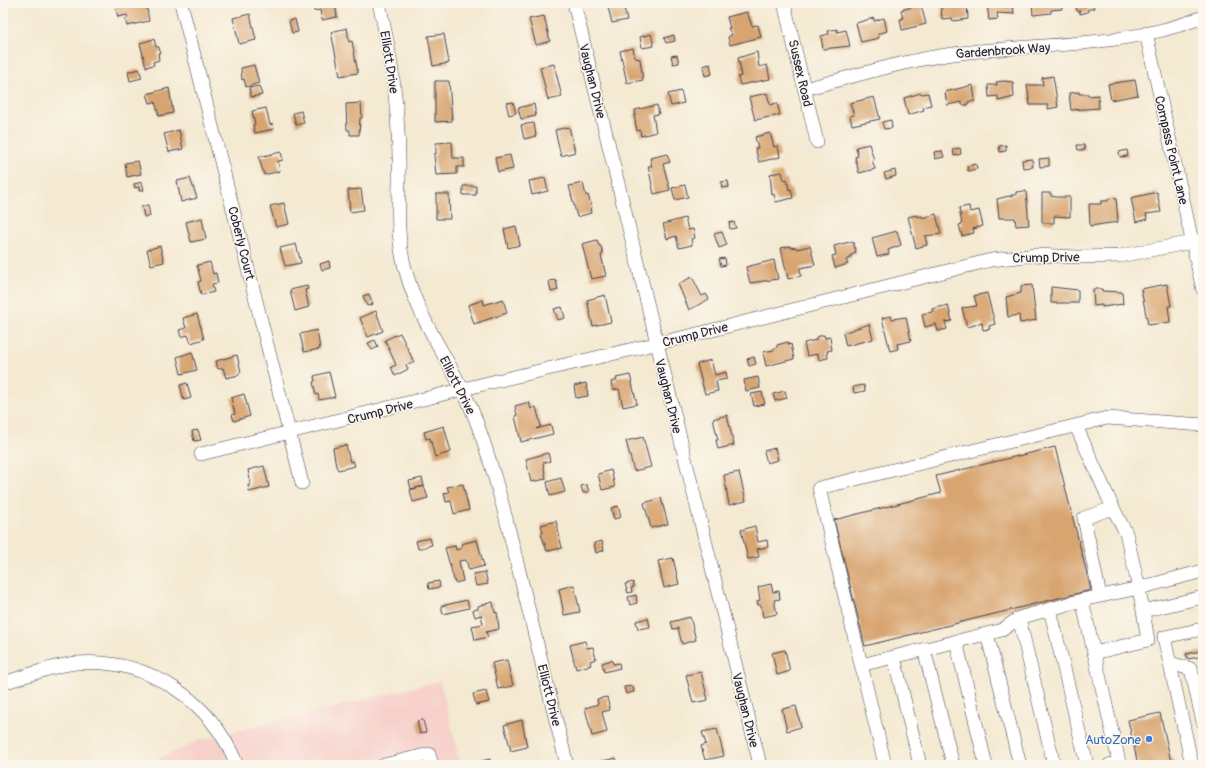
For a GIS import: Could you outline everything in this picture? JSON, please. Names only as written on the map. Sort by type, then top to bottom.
[{"type":"street","name":"Coberly Court","points":[[181,3],[302,483]]},
{"type":"street","name":"Elliott Drive","points":[[379,3],[391,64],[398,119],[398,216],[403,262],[408,282],[423,318],[462,390],[477,422],[506,515],[567,765]]},
{"type":"street","name":"Vaughan Drive","points":[[574,3],[656,344],[760,765]]},
{"type":"street","name":"Sussex Road","points":[[784,3],[817,142]]},
{"type":"street","name":"Gardenbrook Way","points":[[804,89],[947,54],[1082,44],[1146,33],[1203,17]]},
{"type":"street","name":"Compass Point Lane","points":[[1146,33],[1198,241],[1203,290]]},
{"type":"street","name":"Crump Drive","points":[[201,454],[289,434],[462,390],[1013,256],[1036,254],[1078,257],[1120,256],[1198,241]]},
{"type":"street","points":[[885,765],[819,488],[1107,418],[1203,426]]},
{"type":"street","points":[[1076,426],[1113,508],[1126,532],[1139,588],[1148,640]]},
{"type":"street","points":[[1100,596],[1084,518],[1113,508]]},
{"type":"street","points":[[861,665],[1002,630],[1020,618],[1082,600],[1139,588],[1203,571]]},
{"type":"street","points":[[1143,611],[1203,597]]},
{"type":"street","points":[[1082,600],[1119,762],[1109,765]]},
{"type":"street","points":[[1050,609],[1087,765]]},
{"type":"street","points":[[1020,618],[1054,765]]},
{"type":"street","points":[[1094,653],[1203,629]]},
{"type":"street","points":[[987,634],[1020,765]]},
{"type":"street","points":[[1164,637],[1192,765]]},
{"type":"street","points":[[956,642],[986,765]]},
{"type":"street","points":[[924,649],[953,765]]},
{"type":"street","points":[[894,656],[920,765]]},
{"type":"street","points":[[3,683],[56,667],[76,664],[107,663],[142,670],[170,684],[191,700],[209,719],[224,740],[237,765]]},
{"type":"street","points":[[1170,663],[1191,669],[1203,722]]},
{"type":"street","points":[[384,765],[429,754],[432,765]]},
{"type":"shaded area","points":[[440,681],[461,765],[149,765],[153,761],[198,741]]},
{"type":"building","points":[[126,3],[146,3],[149,21],[127,26],[125,19],[128,18],[127,15],[118,17],[115,6]]},
{"type":"building","points":[[312,3],[335,3],[337,17],[322,20],[320,10],[314,11]]},
{"type":"building","points":[[607,3],[623,3],[627,20],[612,23]]},
{"type":"building","points":[[949,3],[967,3],[968,19],[953,21],[952,18],[942,19],[941,6],[949,5]]},
{"type":"building","points":[[987,3],[1013,3],[1014,14],[997,13],[998,19],[989,20]]},
{"type":"building","points":[[1032,3],[1061,3],[1062,9],[1051,10],[1051,13],[1033,15]]},
{"type":"building","points":[[1075,3],[1098,4],[1093,5],[1094,8],[1087,10],[1088,12],[1080,14],[1080,11],[1077,11]]},
{"type":"building","points":[[921,5],[926,24],[902,30],[900,19],[903,19],[901,10]]},
{"type":"building","points":[[747,12],[752,26],[758,25],[761,37],[730,45],[728,37],[732,35],[728,28],[730,28],[727,17]]},
{"type":"building","points":[[250,14],[256,40],[239,44],[233,18]]},
{"type":"building","points":[[544,16],[550,41],[536,45],[529,19]]},
{"type":"building","points":[[874,18],[874,21],[884,18],[887,31],[878,34],[879,38],[861,42],[856,23]]},
{"type":"building","points":[[295,19],[298,32],[292,33],[289,21]]},
{"type":"building","points":[[347,28],[349,42],[352,41],[358,73],[340,76],[331,32]]},
{"type":"building","points":[[837,29],[837,32],[846,30],[850,46],[823,49],[821,36],[829,34],[828,31]]},
{"type":"building","points":[[444,34],[449,63],[433,66],[428,36]]},
{"type":"building","points":[[651,34],[654,46],[642,48],[640,37]]},
{"type":"building","points":[[674,35],[675,41],[666,43],[664,38]]},
{"type":"building","points":[[154,39],[156,47],[159,47],[159,60],[153,62],[154,65],[146,67],[140,43]]},
{"type":"building","points":[[633,48],[635,58],[640,59],[643,80],[627,83],[620,51]]},
{"type":"building","points":[[757,52],[759,67],[767,65],[770,79],[740,85],[738,77],[741,76],[741,70],[738,58]]},
{"type":"building","points":[[677,55],[679,63],[673,64],[671,56]]},
{"type":"building","points":[[554,64],[562,97],[548,100],[540,67]]},
{"type":"building","points":[[710,64],[712,74],[705,76],[703,66]]},
{"type":"building","points":[[254,65],[259,83],[246,87],[244,79],[242,80],[241,68]]},
{"type":"building","points":[[139,69],[142,78],[130,81],[128,72]]},
{"type":"building","points":[[1053,76],[1058,107],[1048,109],[1048,105],[1030,105],[1027,85],[1043,85],[1042,78]]},
{"type":"building","points":[[1135,80],[1138,95],[1111,100],[1108,84]]},
{"type":"building","points":[[435,81],[449,81],[452,121],[435,122]]},
{"type":"building","points":[[996,82],[1013,82],[1014,97],[998,101],[998,96],[989,97],[988,85],[997,85]]},
{"type":"building","points":[[973,85],[975,101],[968,102],[968,105],[962,105],[962,102],[947,105],[945,92]]},
{"type":"building","points":[[259,86],[262,95],[251,97],[249,88]]},
{"type":"building","points":[[169,88],[173,113],[159,116],[155,102],[150,103],[147,94]]},
{"type":"building","points":[[681,91],[684,103],[671,106],[668,94]]},
{"type":"building","points":[[1079,92],[1079,94],[1088,94],[1088,96],[1098,95],[1099,108],[1071,110],[1069,93]]},
{"type":"building","points":[[767,93],[770,105],[777,103],[780,115],[755,120],[749,97]]},
{"type":"building","points":[[921,93],[928,93],[931,105],[923,107],[924,110],[908,115],[904,98]]},
{"type":"building","points":[[874,97],[880,119],[852,125],[850,116],[854,115],[850,103]]},
{"type":"building","points":[[513,102],[516,113],[509,115],[506,103]]},
{"type":"building","points":[[361,103],[362,118],[360,118],[359,135],[350,135],[350,130],[347,130],[346,104]]},
{"type":"building","points":[[534,104],[536,116],[521,119],[518,108]]},
{"type":"building","points":[[657,105],[659,114],[653,115],[656,132],[641,136],[640,130],[637,131],[634,115],[636,115],[635,110]]},
{"type":"building","points":[[266,108],[270,125],[273,124],[274,129],[255,133],[253,125],[255,124],[252,111]]},
{"type":"building","points":[[301,111],[304,123],[296,125],[293,113]]},
{"type":"building","points":[[891,120],[892,128],[884,129],[882,122]]},
{"type":"building","points":[[534,123],[536,136],[524,139],[521,125]]},
{"type":"building","points":[[569,127],[575,152],[561,156],[555,130]]},
{"type":"building","points":[[179,130],[183,149],[169,152],[164,134]]},
{"type":"building","points":[[770,133],[774,147],[778,146],[780,157],[759,162],[755,148],[758,148],[755,137]]},
{"type":"building","points":[[452,142],[453,158],[464,158],[464,167],[457,167],[457,174],[436,175],[434,154],[436,154],[436,143]]},
{"type":"building","points":[[869,144],[875,169],[859,173],[855,157],[858,156],[856,147]]},
{"type":"building","points":[[1006,145],[1006,151],[1000,152],[999,146]]},
{"type":"building","points":[[1077,145],[1084,145],[1085,150],[1078,150]]},
{"type":"building","points":[[960,148],[961,154],[954,156],[953,149]]},
{"type":"building","points":[[1127,150],[1128,156],[1120,157],[1119,152]]},
{"type":"building","points":[[942,151],[944,157],[935,159],[934,152]]},
{"type":"building","points":[[281,152],[283,160],[278,161],[280,171],[264,175],[259,157]]},
{"type":"building","points":[[667,154],[670,162],[663,164],[670,190],[654,194],[648,166],[652,166],[650,158]]},
{"type":"building","points":[[510,155],[513,169],[498,172],[495,158]]},
{"type":"building","points":[[1049,158],[1049,166],[1040,167],[1039,159]]},
{"type":"building","points":[[1032,159],[1033,167],[1023,168],[1022,160]]},
{"type":"building","points":[[138,161],[141,174],[127,177],[125,163]]},
{"type":"building","points":[[976,164],[977,169],[968,171],[967,166]]},
{"type":"building","points":[[895,170],[896,176],[886,179],[884,173]]},
{"type":"building","points":[[782,172],[784,180],[787,179],[789,190],[791,189],[793,198],[776,202],[774,194],[772,195],[770,174]]},
{"type":"building","points":[[190,178],[197,198],[181,202],[177,181]]},
{"type":"building","points":[[545,178],[548,191],[532,195],[529,181]]},
{"type":"building","points":[[728,181],[729,187],[722,188],[721,182]]},
{"type":"building","points":[[142,182],[144,190],[139,191],[139,187],[135,188],[134,184]]},
{"type":"building","points":[[583,183],[586,196],[588,195],[592,208],[590,208],[591,213],[577,217],[569,186]]},
{"type":"building","points":[[685,185],[688,197],[675,200],[672,188]]},
{"type":"building","points":[[463,186],[476,186],[476,195],[463,195]]},
{"type":"building","points":[[361,189],[364,210],[350,212],[348,190]]},
{"type":"building","points":[[1026,191],[1029,225],[1016,226],[1015,218],[999,218],[997,199],[1009,196],[1012,197],[1011,195],[1016,195],[1016,192]]},
{"type":"building","points":[[1157,192],[1161,212],[1146,214],[1147,219],[1136,222],[1131,198]]},
{"type":"building","points":[[1042,193],[1051,193],[1051,196],[1056,197],[1070,197],[1070,217],[1054,216],[1054,223],[1042,223]]},
{"type":"building","points":[[436,194],[449,194],[450,219],[436,219]]},
{"type":"building","points":[[1116,198],[1118,222],[1090,226],[1089,204],[1101,204],[1101,201],[1108,201],[1108,199]]},
{"type":"building","points":[[284,203],[289,224],[276,227],[270,206]]},
{"type":"building","points":[[148,205],[150,216],[144,217],[142,206]]},
{"type":"building","points":[[969,206],[970,212],[979,210],[983,226],[973,229],[974,233],[962,236],[959,225],[962,224],[959,208]]},
{"type":"building","points":[[936,214],[941,234],[925,236],[927,245],[916,248],[908,217],[917,215],[917,217],[922,216],[923,218]]},
{"type":"building","points":[[202,218],[206,239],[191,242],[186,222]]},
{"type":"building","points":[[685,218],[688,230],[693,229],[695,238],[691,239],[692,245],[679,248],[676,236],[667,239],[663,224]]},
{"type":"building","points":[[734,222],[736,228],[730,229],[729,223]]},
{"type":"building","points":[[516,226],[520,245],[508,248],[504,229]]},
{"type":"building","points":[[897,231],[901,245],[888,250],[889,254],[877,257],[872,238]]},
{"type":"building","points":[[722,232],[727,245],[719,248],[714,234]]},
{"type":"building","points":[[597,240],[599,246],[601,246],[603,254],[601,255],[606,276],[591,279],[582,244]]},
{"type":"building","points":[[853,241],[856,253],[851,255],[851,258],[846,260],[848,264],[835,268],[832,256],[836,255],[834,246]]},
{"type":"building","points":[[296,244],[301,263],[285,266],[280,248]]},
{"type":"building","points":[[160,246],[164,262],[151,265],[147,250]]},
{"type":"building","points":[[790,246],[791,248],[796,247],[797,249],[810,246],[815,265],[800,268],[801,276],[788,279],[781,248]]},
{"type":"building","points":[[725,258],[726,265],[721,266],[719,259]]},
{"type":"building","points":[[774,260],[778,279],[750,283],[746,267]]},
{"type":"building","points":[[329,261],[330,268],[322,270],[320,264]]},
{"type":"building","points":[[210,262],[213,274],[216,273],[218,283],[212,284],[214,292],[201,295],[198,282],[201,281],[197,265]]},
{"type":"building","points":[[692,277],[702,296],[706,294],[709,299],[689,310],[678,284]]},
{"type":"building","points":[[556,280],[558,290],[551,292],[549,281]]},
{"type":"building","points":[[1167,284],[1171,306],[1168,306],[1170,322],[1148,325],[1141,289]]},
{"type":"building","points":[[1032,285],[1036,320],[1020,323],[1019,315],[1008,317],[1006,297],[1021,293],[1021,286]]},
{"type":"building","points":[[307,286],[308,289],[305,290],[309,307],[295,311],[290,290]]},
{"type":"building","points":[[1051,287],[1078,290],[1078,303],[1051,303]]},
{"type":"building","points":[[1093,289],[1122,292],[1123,304],[1102,307],[1102,305],[1094,306]]},
{"type":"building","points":[[987,293],[995,324],[989,326],[990,329],[983,330],[982,323],[967,327],[962,308],[977,306],[974,296]]},
{"type":"building","points":[[369,294],[373,304],[367,306],[363,296]]},
{"type":"building","points":[[605,295],[611,322],[593,326],[587,300]]},
{"type":"building","points":[[503,299],[507,313],[474,324],[468,305],[483,300],[484,305]]},
{"type":"building","points":[[948,305],[952,321],[945,322],[947,329],[938,331],[936,324],[925,327],[922,314],[933,312],[932,309]]},
{"type":"building","points":[[562,307],[565,318],[558,320],[554,309]]},
{"type":"building","points":[[376,311],[383,331],[368,337],[360,318]]},
{"type":"building","points":[[197,314],[204,339],[191,343],[188,335],[181,337],[179,330],[186,328],[183,318]]},
{"type":"building","points":[[891,316],[892,319],[906,317],[911,341],[897,344],[898,349],[890,351],[882,318]]},
{"type":"building","points":[[869,324],[873,339],[846,346],[843,333]]},
{"type":"building","points":[[317,330],[320,349],[304,352],[300,334]]},
{"type":"building","points":[[400,333],[414,362],[406,365],[408,369],[395,376],[391,367],[396,365],[385,340]]},
{"type":"building","points":[[824,335],[825,338],[830,337],[832,350],[827,351],[828,358],[819,360],[818,354],[807,356],[804,343],[816,340],[816,337]]},
{"type":"building","points":[[375,340],[378,347],[372,350],[368,343]]},
{"type":"building","points":[[788,342],[789,345],[791,344],[794,359],[766,366],[763,352],[774,350],[777,345]]},
{"type":"building","points":[[192,352],[197,370],[181,374],[177,357]]},
{"type":"building","points":[[237,355],[241,372],[239,375],[226,378],[223,368],[218,369],[216,361]]},
{"type":"building","points":[[754,357],[756,364],[749,366],[747,359]]},
{"type":"building","points":[[711,360],[715,375],[726,372],[727,379],[716,381],[718,391],[705,394],[697,364]]},
{"type":"building","points":[[329,372],[335,397],[319,400],[318,394],[316,395],[313,382],[315,381],[314,376]]},
{"type":"building","points":[[630,375],[637,404],[623,407],[619,389],[613,390],[611,382],[617,380],[616,378]]},
{"type":"building","points":[[758,377],[760,388],[746,391],[744,380]]},
{"type":"building","points":[[187,383],[191,398],[184,400],[180,385]]},
{"type":"building","points":[[586,383],[588,396],[576,398],[574,386]]},
{"type":"building","points":[[864,385],[865,391],[854,393],[853,387]]},
{"type":"building","points":[[785,391],[787,398],[775,401],[773,394]]},
{"type":"building","points":[[762,392],[765,404],[754,406],[751,394]]},
{"type":"building","points":[[244,394],[250,416],[234,421],[232,415],[235,414],[231,398]]},
{"type":"building","points":[[529,402],[531,409],[536,407],[541,426],[536,429],[551,425],[553,434],[521,442],[515,416],[517,415],[515,406]]},
{"type":"building","points":[[727,415],[734,445],[718,449],[716,440],[718,440],[713,419]]},
{"type":"building","points":[[444,426],[451,452],[435,457],[430,438],[426,439],[424,432]]},
{"type":"building","points":[[198,430],[201,440],[194,441],[192,431]]},
{"type":"building","points":[[643,437],[651,467],[634,471],[626,441]]},
{"type":"building","points":[[346,445],[350,462],[353,461],[355,466],[338,470],[333,448]]},
{"type":"building","points":[[1055,447],[1091,590],[865,646],[834,520],[941,493],[936,476]]},
{"type":"building","points":[[775,448],[778,460],[767,463],[764,451]]},
{"type":"building","points":[[548,453],[550,461],[543,463],[546,479],[531,482],[526,459]]},
{"type":"building","points":[[264,466],[269,487],[249,492],[248,485],[251,485],[248,470]]},
{"type":"building","points":[[611,470],[615,487],[602,490],[598,474]]},
{"type":"building","points":[[739,472],[746,501],[729,505],[724,475]]},
{"type":"building","points":[[422,478],[424,486],[411,489],[409,481]]},
{"type":"building","points":[[561,478],[565,492],[550,496],[547,482]]},
{"type":"building","points":[[463,484],[469,510],[454,514],[451,501],[446,502],[444,493],[449,492],[447,487]]},
{"type":"building","points":[[587,485],[589,492],[583,493],[581,486]]},
{"type":"building","points":[[424,486],[428,498],[413,502],[410,490]]},
{"type":"building","points":[[661,498],[668,524],[651,528],[644,503]]},
{"type":"building","points":[[618,506],[621,517],[614,519],[611,508]]},
{"type":"building","points":[[556,521],[562,548],[547,551],[541,534],[543,533],[541,525]]},
{"type":"building","points":[[755,526],[758,542],[767,540],[768,547],[757,549],[759,557],[748,559],[741,530]]},
{"type":"building","points":[[430,538],[432,545],[418,549],[416,541]]},
{"type":"building","points":[[477,540],[484,566],[469,570],[466,560],[459,561],[463,581],[455,583],[445,548],[455,546],[456,550],[462,548],[461,544]]},
{"type":"building","points":[[602,541],[604,550],[596,553],[594,543]]},
{"type":"building","points":[[673,558],[679,584],[664,588],[658,561]]},
{"type":"building","points":[[485,572],[488,584],[476,586],[473,574]]},
{"type":"building","points":[[439,581],[440,587],[429,589],[428,583]]},
{"type":"building","points":[[633,582],[634,587],[631,588],[632,592],[628,593],[625,584]]},
{"type":"building","points":[[771,584],[773,592],[779,591],[780,599],[774,600],[777,614],[763,617],[761,605],[758,605],[757,601],[760,600],[758,587]]},
{"type":"building","points":[[574,585],[580,612],[564,615],[559,589]]},
{"type":"building","points":[[636,595],[637,603],[630,605],[628,597]]},
{"type":"building","points":[[467,600],[469,608],[443,614],[441,606]]},
{"type":"building","points":[[493,602],[495,613],[497,612],[499,629],[486,632],[488,637],[475,640],[472,626],[483,624],[481,615],[475,617],[473,610],[478,609],[478,606]]},
{"type":"building","points":[[690,617],[696,640],[682,644],[678,628],[673,629],[671,622]]},
{"type":"building","points":[[648,618],[650,627],[638,629],[636,621]]},
{"type":"building","points":[[585,641],[587,648],[593,647],[596,659],[590,661],[591,665],[576,669],[570,645]]},
{"type":"building","points":[[785,650],[790,671],[777,675],[772,653]]},
{"type":"building","points":[[1202,651],[1203,656],[1188,659],[1186,654]]},
{"type":"building","points":[[507,660],[513,686],[498,689],[492,663]]},
{"type":"building","points":[[612,660],[613,664],[619,663],[620,668],[604,672],[602,663]]},
{"type":"building","points":[[701,672],[708,700],[693,703],[686,675]]},
{"type":"building","points":[[633,686],[634,692],[626,694],[624,687]]},
{"type":"building","points":[[486,691],[489,702],[476,705],[473,694]]},
{"type":"building","points":[[607,697],[610,710],[602,712],[607,732],[592,736],[585,708],[598,704],[597,699]]},
{"type":"building","points":[[796,706],[801,727],[787,731],[782,709]]},
{"type":"building","name":"AutoZone","points":[[1160,713],[1170,757],[1178,765],[1138,765],[1128,720]]},
{"type":"building","points":[[423,720],[426,732],[420,734],[417,721]]},
{"type":"building","points":[[522,720],[527,747],[511,751],[504,725]]},
{"type":"building","points":[[717,729],[724,756],[705,760],[701,746],[706,744],[702,732]]},
{"type":"building","points":[[616,758],[618,765],[600,765],[599,762]]},
{"type":"building","points":[[490,759],[491,765],[478,765],[477,762]]},
{"type":"building","points":[[812,762],[813,765],[798,764]]},
{"type":"place","name":"AutoZone","points":[[1149,739]]}]
